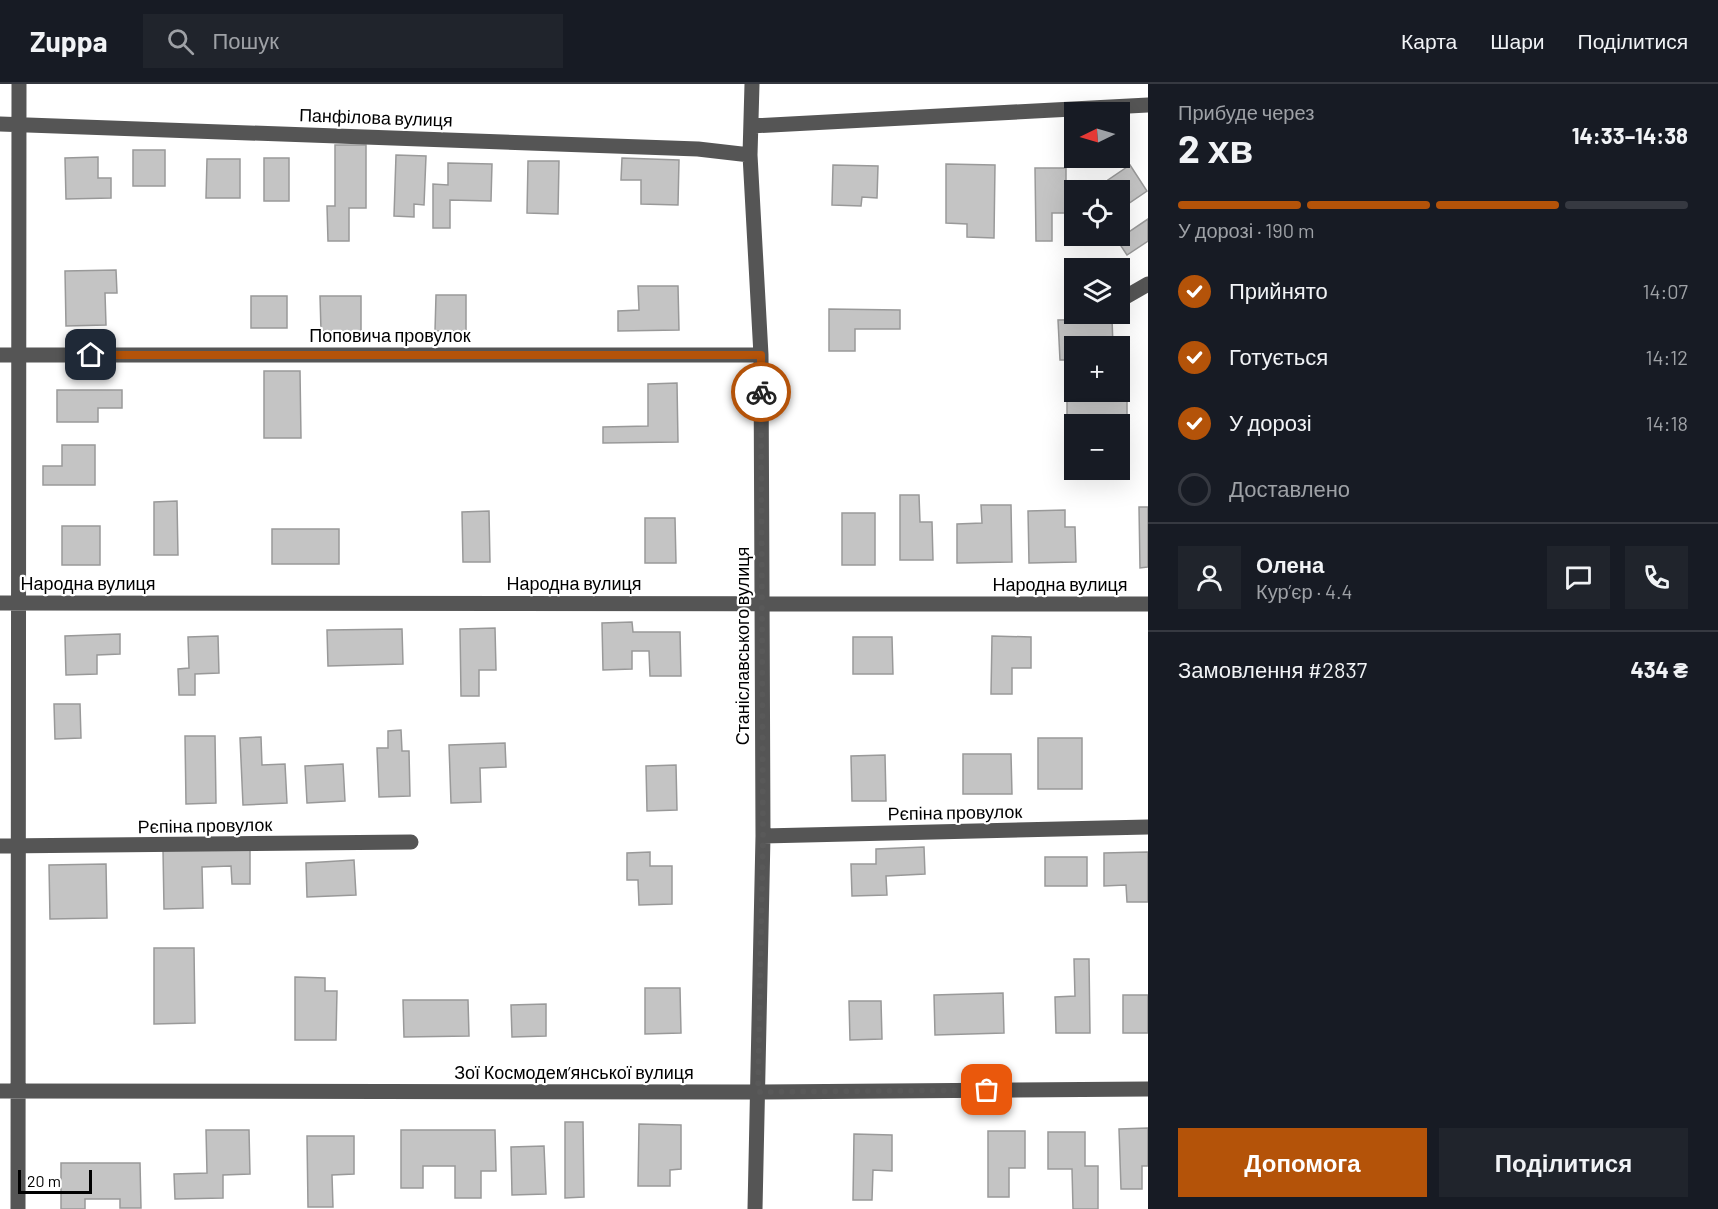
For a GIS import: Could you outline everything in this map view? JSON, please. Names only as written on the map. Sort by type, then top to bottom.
[{"type":"street","points":[[18,84],[20,603],[18,1209]]},
{"type":"street","name":"Станіславського вулиця","points":[[752,84],[750,155],[761,355],[763,836],[755,1209]]},
{"type":"street","points":[[751,126],[1148,105]]},
{"type":"street","name":"Панфілова вулиця","points":[[0,124],[698,149],[750,155]]},
{"type":"street","points":[[1130,294],[1148,284]]},
{"type":"street","name":"Поповича провулок","points":[[0,355],[761,355]]},
{"type":"street","name":"Народна вулиця","points":[[0,603],[1148,604]]},
{"type":"street","name":"Рєпіна провулок","points":[[763,836],[1148,828]]},
{"type":"street","name":"Рєпіна провулок","points":[[0,846],[411,842]]},
{"type":"street","name":"Зої Космодем’янської вулиця","points":[[0,1091],[758,1092],[1148,1089]]},
{"type":"building","points":[[335,145],[366,145],[366,208],[349,208],[349,241],[328,241],[327,206],[335,206]]},
{"type":"building","points":[[133,150],[165,150],[165,186],[133,186]]},
{"type":"building","points":[[396,155],[426,156],[424,205],[414,204],[414,217],[394,216]]},
{"type":"building","points":[[98,157],[98,178],[111,178],[111,198],[66,199],[65,158]]},
{"type":"building","points":[[264,158],[289,158],[289,201],[264,201]]},
{"type":"building","points":[[622,158],[679,160],[678,205],[641,204],[641,180],[621,180]]},
{"type":"building","points":[[207,159],[240,159],[240,198],[206,198]]},
{"type":"building","points":[[528,161],[559,161],[558,214],[527,213]]},
{"type":"building","points":[[448,163],[492,164],[491,201],[450,200],[450,228],[433,228],[433,184],[448,185]]},
{"type":"building","points":[[946,164],[995,165],[994,238],[967,237],[967,224],[946,223]]},
{"type":"building","points":[[833,165],[878,166],[877,198],[862,197],[861,206],[832,205]]},
{"type":"building","points":[[1130,165],[1147,191],[1130,203],[1130,180],[1108,180],[1126,168],[1130,168]]},
{"type":"building","points":[[1035,168],[1066,168],[1064,213],[1052,213],[1052,241],[1036,241]]},
{"type":"building","points":[[1148,219],[1148,241],[1127,255],[1121,246],[1130,246],[1130,231]]},
{"type":"building","points":[[116,270],[117,293],[105,293],[106,325],[66,326],[65,271]]},
{"type":"building","points":[[638,286],[678,286],[679,330],[618,331],[618,311],[639,310]]},
{"type":"building","points":[[436,295],[466,295],[466,331],[435,331]]},
{"type":"building","points":[[251,296],[287,296],[287,328],[251,328]]},
{"type":"building","points":[[320,296],[361,296],[361,331],[321,331]]},
{"type":"building","points":[[829,309],[900,310],[900,329],[855,329],[855,351],[829,351]]},
{"type":"building","points":[[1058,320],[1064,320],[1064,324],[1112,324],[1113,336],[1064,336],[1064,360],[1060,360]]},
{"type":"building","points":[[264,371],[300,371],[301,438],[264,438]]},
{"type":"building","points":[[677,383],[678,442],[603,443],[603,427],[648,426],[648,384]]},
{"type":"building","points":[[57,390],[122,390],[122,408],[98,408],[98,422],[57,422]]},
{"type":"building","points":[[1067,402],[1127,402],[1127,414],[1067,414]]},
{"type":"building","points":[[62,445],[95,445],[95,485],[43,485],[43,466],[62,466]]},
{"type":"building","points":[[900,495],[919,495],[920,522],[932,522],[933,560],[900,560]]},
{"type":"building","points":[[177,501],[178,555],[154,555],[154,502]]},
{"type":"building","points":[[981,505],[1011,505],[1012,562],[957,563],[957,524],[982,523]]},
{"type":"building","points":[[1139,507],[1148,507],[1148,567],[1140,568]]},
{"type":"building","points":[[1065,510],[1065,527],[1075,527],[1076,562],[1029,563],[1028,511]]},
{"type":"building","points":[[489,511],[490,562],[463,562],[462,512]]},
{"type":"building","points":[[842,513],[875,513],[875,565],[842,565]]},
{"type":"building","points":[[645,518],[675,518],[676,563],[645,563]]},
{"type":"building","points":[[62,526],[100,526],[100,565],[62,565]]},
{"type":"building","points":[[272,529],[339,529],[339,564],[272,564]]},
{"type":"building","points":[[632,622],[633,632],[680,632],[681,676],[650,676],[649,651],[632,651],[632,669],[603,670],[602,623]]},
{"type":"building","points":[[495,628],[496,670],[479,670],[479,696],[461,696],[460,629]]},
{"type":"building","points":[[402,629],[403,664],[328,666],[327,630]]},
{"type":"building","points":[[120,634],[120,654],[97,655],[97,674],[66,675],[65,636]]},
{"type":"building","points":[[218,636],[219,673],[195,674],[195,695],[179,695],[178,669],[189,668],[188,637]]},
{"type":"building","points":[[992,636],[1031,637],[1031,668],[1012,668],[1012,694],[991,694]]},
{"type":"building","points":[[853,637],[892,637],[893,674],[853,674]]},
{"type":"building","points":[[54,704],[80,704],[81,738],[55,739]]},
{"type":"building","points":[[401,730],[402,751],[409,751],[410,796],[379,797],[377,748],[388,748],[388,731]]},
{"type":"building","points":[[185,736],[215,736],[216,803],[186,804]]},
{"type":"building","points":[[261,737],[262,765],[285,764],[287,803],[243,805],[240,738]]},
{"type":"building","points":[[1038,738],[1082,738],[1082,789],[1038,789]]},
{"type":"building","points":[[505,743],[506,767],[480,768],[481,802],[451,803],[449,745]]},
{"type":"building","points":[[963,754],[1011,754],[1012,794],[963,794]]},
{"type":"building","points":[[885,755],[886,801],[852,801],[851,756]]},
{"type":"building","points":[[343,764],[345,801],[307,803],[305,766]]},
{"type":"building","points":[[676,765],[677,810],[647,811],[646,766]]},
{"type":"building","points":[[924,847],[925,874],[886,876],[887,895],[852,896],[851,864],[876,864],[876,849]]},
{"type":"building","points":[[250,848],[250,884],[232,884],[231,866],[202,867],[203,908],[164,909],[163,849]]},
{"type":"building","points":[[650,852],[650,866],[672,866],[672,904],[639,905],[638,880],[627,880],[627,853]]},
{"type":"building","points":[[1148,852],[1148,902],[1127,902],[1126,885],[1104,886],[1104,853]]},
{"type":"building","points":[[1045,857],[1087,857],[1087,886],[1045,886]]},
{"type":"building","points":[[354,860],[356,895],[307,897],[306,863]]},
{"type":"building","points":[[106,864],[107,918],[50,919],[49,865]]},
{"type":"building","points":[[154,948],[194,948],[195,1023],[154,1024]]},
{"type":"building","points":[[1074,959],[1089,959],[1090,1033],[1056,1033],[1055,997],[1075,996]]},
{"type":"building","points":[[295,977],[325,978],[325,991],[337,991],[336,1040],[295,1040]]},
{"type":"building","points":[[645,988],[680,988],[681,1033],[645,1034]]},
{"type":"building","points":[[1003,993],[1004,1033],[935,1035],[934,995]]},
{"type":"building","points":[[1123,995],[1148,995],[1148,1033],[1123,1033]]},
{"type":"building","points":[[403,1000],[468,1000],[469,1036],[404,1037]]},
{"type":"building","points":[[849,1001],[881,1001],[882,1039],[850,1040]]},
{"type":"building","points":[[546,1004],[546,1036],[512,1037],[511,1005]]},
{"type":"building","points":[[565,1122],[583,1122],[584,1197],[565,1198]]},
{"type":"building","points":[[639,1124],[681,1125],[681,1169],[670,1170],[670,1186],[638,1186]]},
{"type":"building","points":[[1148,1128],[1148,1166],[1142,1166],[1142,1189],[1121,1189],[1119,1129]]},
{"type":"building","points":[[206,1130],[249,1130],[250,1174],[223,1175],[223,1198],[175,1199],[174,1174],[207,1173]]},
{"type":"building","points":[[401,1130],[495,1130],[496,1171],[481,1171],[481,1198],[455,1198],[455,1166],[423,1166],[423,1188],[401,1188]]},
{"type":"building","points":[[988,1131],[1025,1131],[1025,1168],[1009,1168],[1009,1197],[988,1197]]},
{"type":"building","points":[[1048,1132],[1085,1132],[1085,1166],[1098,1166],[1098,1209],[1073,1209],[1072,1169],[1048,1169]]},
{"type":"building","points":[[854,1134],[892,1135],[892,1171],[873,1170],[872,1200],[853,1200]]},
{"type":"building","points":[[307,1136],[354,1136],[354,1174],[332,1175],[333,1207],[308,1207]]},
{"type":"building","points":[[544,1146],[546,1194],[512,1195],[511,1147]]},
{"type":"building","points":[[61,1163],[140,1163],[141,1208],[120,1208],[120,1199],[85,1199],[85,1209],[61,1209]]},
{"type":"way so far","points":[[761,392],[763,836],[758,1092],[987,1090]]},
{"type":"route","points":[[91,355],[761,355],[761,392]]}]
